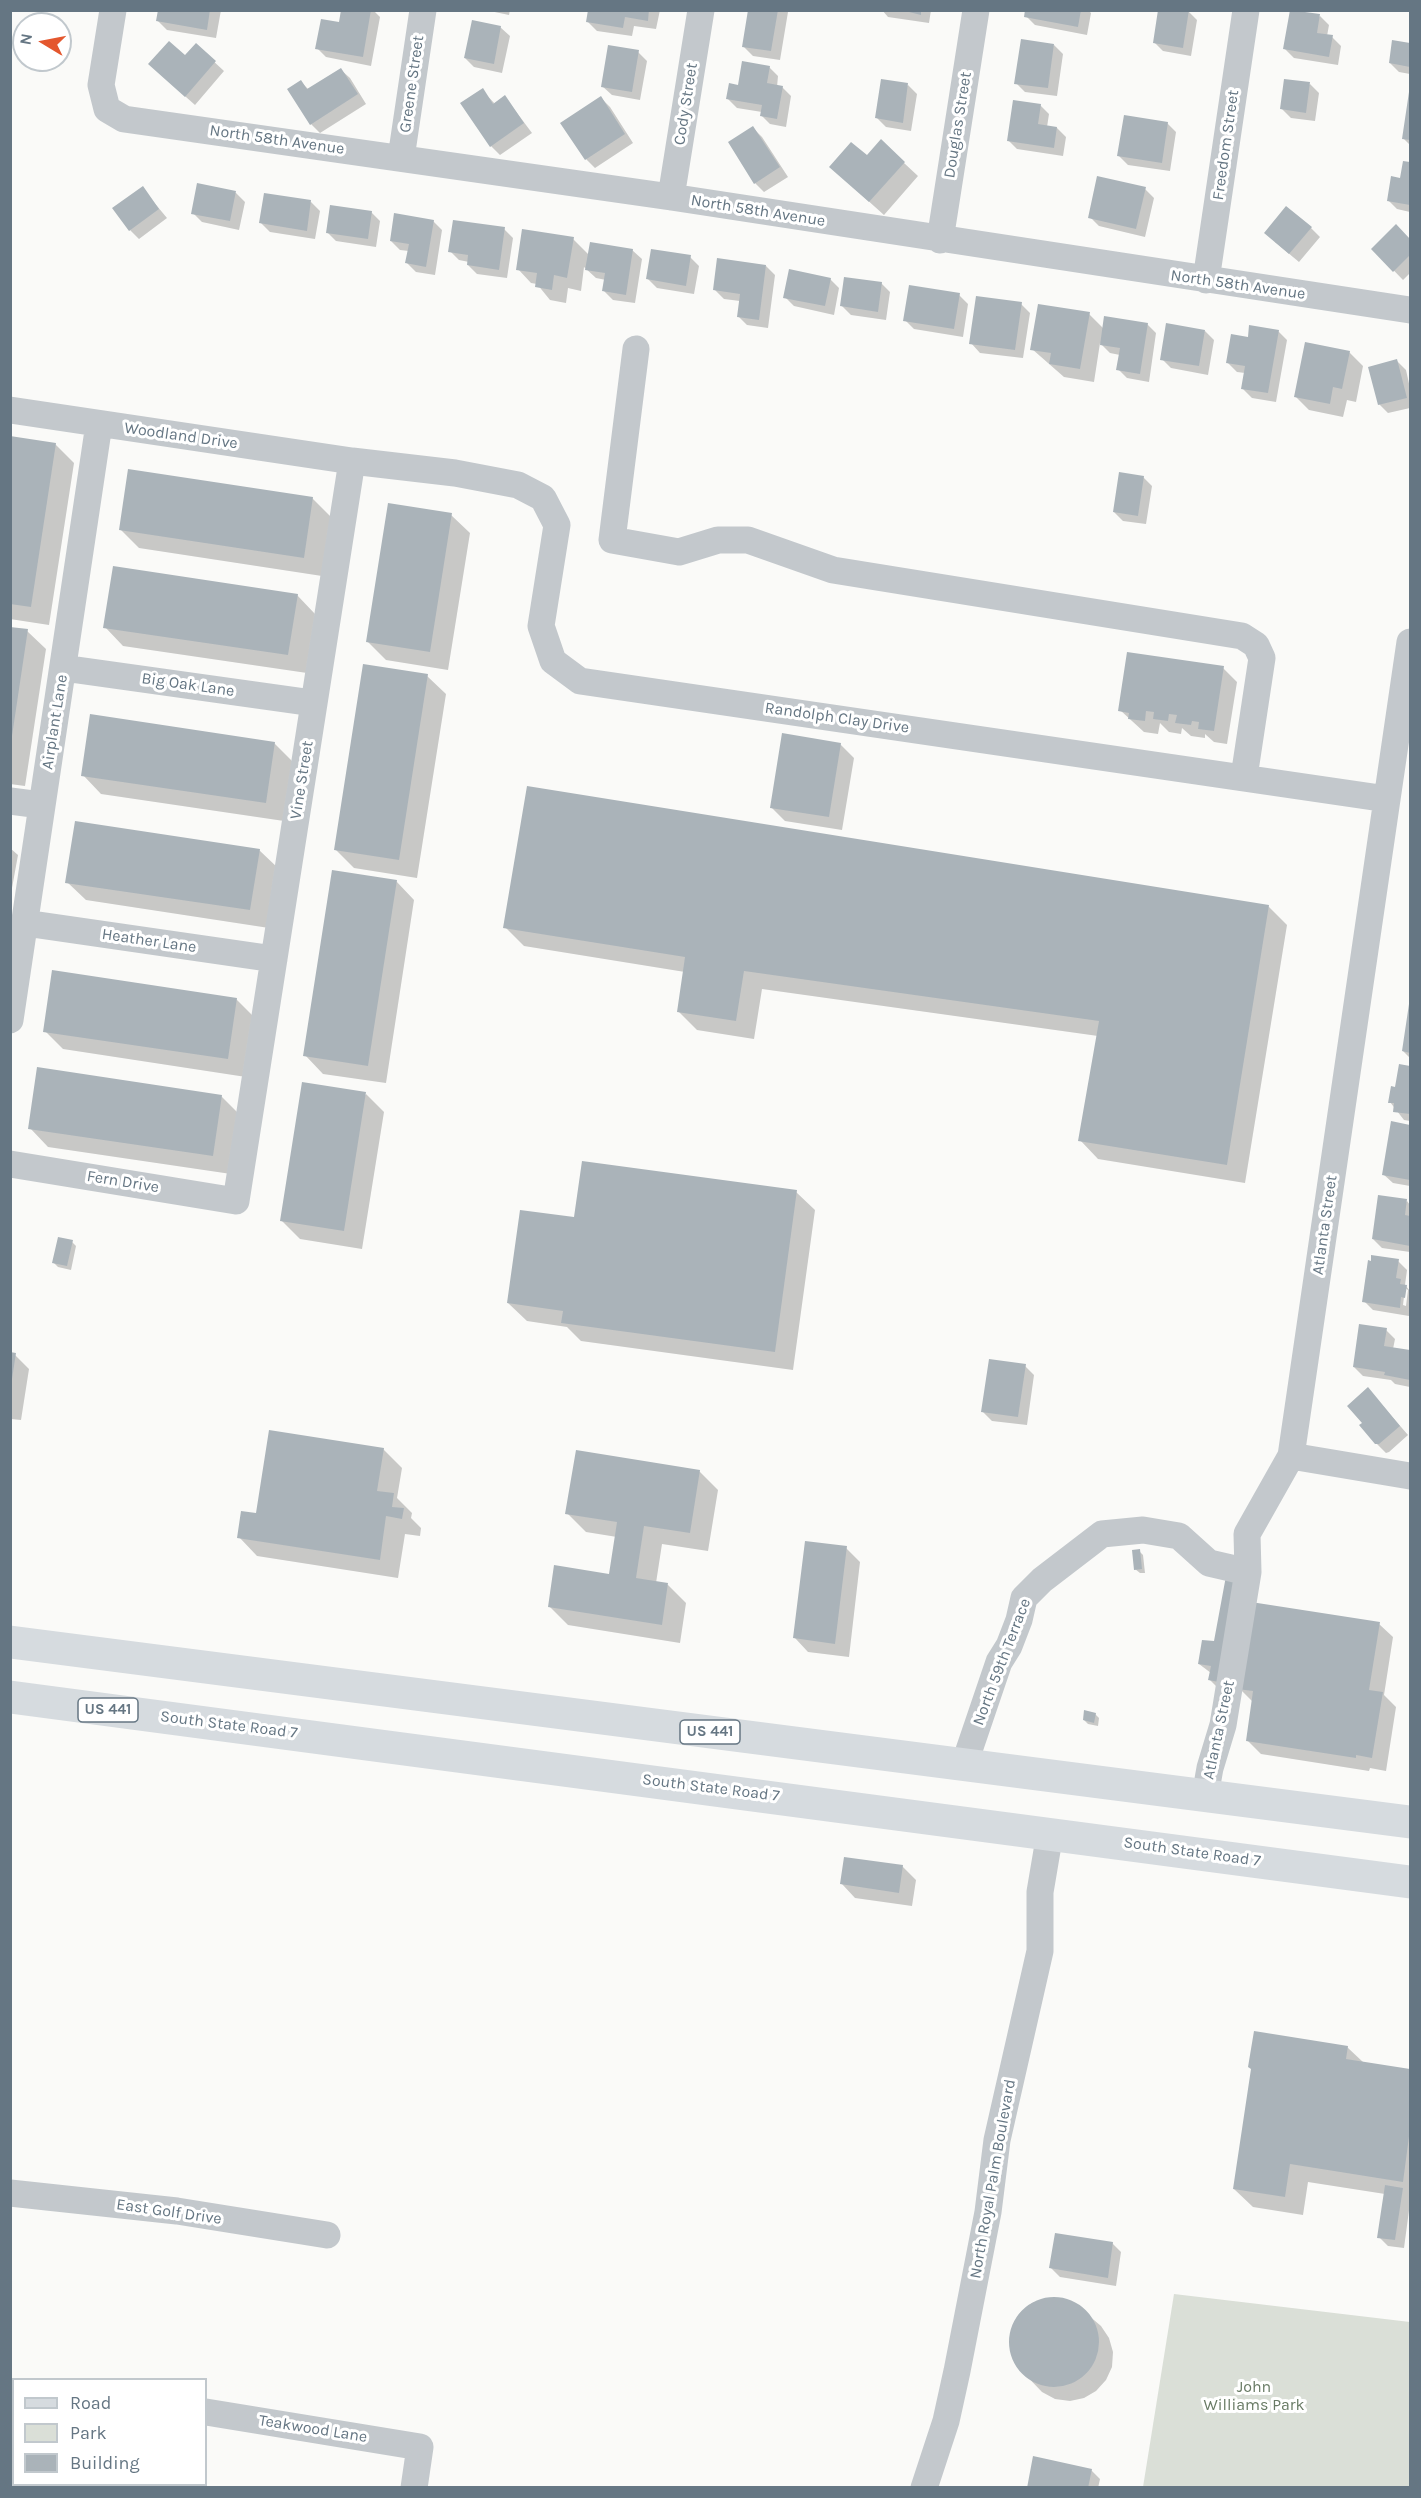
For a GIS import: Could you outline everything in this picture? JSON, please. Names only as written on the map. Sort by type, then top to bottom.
[{"type":"main road","name":"US 441","points":[[10,1642],[1410,1822]]},
{"type":"main road","name":"South State Road 7","points":[[10,1697],[1410,1882]]},
{"type":"street","name":"North 58th Avenue","points":[[113,10],[101,85],[107,109],[124,119],[671,197],[940,240],[1410,310]]},
{"type":"street","name":"Greene Street","points":[[401,158],[423,10]]},
{"type":"street","name":"Cody Street","points":[[671,197],[701,10]]},
{"type":"street","name":"Douglas Street","points":[[940,240],[976,10]]},
{"type":"street","name":"Freedom Street","points":[[1206,280],[1246,10]]},
{"type":"street","points":[[636,349],[612,540],[679,552],[718,540],[748,540],[833,570],[1242,636],[1256,645],[1262,658],[1244,777]]},
{"type":"street","name":"Woodland Drive","points":[[10,410],[352,461]]},
{"type":"street","name":"Airplant Lane","points":[[10,1020],[99,424]]},
{"type":"street","name":"Randolph Clay Drive","points":[[352,461],[455,473],[518,485],[543,498],[557,525],[542,626],[553,661],[580,681],[1387,799]]},
{"type":"street","name":"Vine Street","points":[[236,1201],[352,461]]},
{"type":"street","name":"Atlanta Street","points":[[1205,1796],[1210,1768],[1223,1725],[1248,1572],[1246,1533],[1291,1456],[1410,642]]},
{"type":"street","name":"Big Oak Lane","points":[[63,668],[313,703]]},
{"type":"street","points":[[10,801],[42,805]]},
{"type":"street","name":"Heather Lane","points":[[25,922],[274,959]]},
{"type":"street","name":"Fern Drive","points":[[10,1164],[236,1201]]},
{"type":"street","points":[[1291,1456],[1410,1476]]},
{"type":"street","name":"North 59th Terrace","points":[[964,1765],[999,1662],[1010,1646],[1024,1598],[1042,1580],[1102,1534],[1143,1530],[1179,1536],[1209,1563],[1248,1572]]},
{"type":"street","name":"North Royal Palm Boulevard","points":[[924,2487],[946,2421],[957,2371],[987,2212],[997,2140],[1040,1952],[1040,1892],[1050,1833]]},
{"type":"street","name":"East Golf Drive","points":[[10,2193],[177,2211],[327,2235]]},
{"type":"street","name":"Teakwood Lane","points":[[207,2412],[420,2447],[414,2487]]},
{"type":"green space","name":"John Williams Park","points":[[1174,2294],[1410,2322],[1410,2487],[1143,2487]]},
{"type":"building","points":[[158,10],[210,10],[207,30],[156,21]]},
{"type":"building","points":[[341,10],[371,10],[363,57],[315,49],[321,19],[339,22]]},
{"type":"building","points":[[588,10],[649,10],[648,21],[625,17],[623,28],[586,22]]},
{"type":"building","points":[[748,10],[778,10],[771,51],[742,47]]},
{"type":"building","points":[[901,10],[921,10],[921,15]]},
{"type":"building","points":[[1025,10],[1081,10],[1078,27],[1024,17]]},
{"type":"building","points":[[1158,10],[1189,10],[1183,48],[1153,43]]},
{"type":"building","points":[[1290,10],[1320,14],[1317,33],[1333,35],[1329,57],[1283,49]]},
{"type":"building","points":[[472,20],[501,26],[494,64],[464,58]]},
{"type":"building","points":[[1021,39],[1054,44],[1048,88],[1014,84]]},
{"type":"building","points":[[1392,40],[1410,43],[1410,67],[1389,63]]},
{"type":"building","points":[[169,41],[185,55],[196,43],[216,61],[185,97],[148,64]]},
{"type":"building","points":[[608,45],[639,50],[632,92],[601,87]]},
{"type":"building","points":[[742,61],[770,66],[767,83],[783,86],[777,119],[760,116],[762,105],[726,99],[729,83],[738,85]]},
{"type":"building","points":[[341,68],[358,94],[310,125],[287,89],[301,80],[307,89]]},
{"type":"building","points":[[881,79],[908,83],[903,123],[875,118]]},
{"type":"building","points":[[1284,79],[1310,82],[1306,113],[1280,109]]},
{"type":"building","points":[[483,88],[493,104],[505,95],[524,123],[490,147],[460,103]]},
{"type":"building","points":[[1410,92],[1410,140],[1402,139]]},
{"type":"building","points":[[601,96],[625,134],[585,160],[560,123]]},
{"type":"building","points":[[1013,100],[1041,104],[1038,124],[1057,127],[1054,148],[1007,141]]},
{"type":"building","points":[[1124,115],[1168,122],[1162,163],[1117,156]]},
{"type":"building","points":[[753,126],[780,167],[754,184],[728,142]]},
{"type":"building","points":[[881,139],[905,162],[869,202],[829,167],[851,142],[867,155]]},
{"type":"building","points":[[1403,161],[1410,162],[1410,205],[1387,201],[1391,176],[1400,178]]},
{"type":"building","points":[[1097,176],[1146,187],[1136,229],[1088,218]]},
{"type":"building","points":[[197,183],[236,191],[230,221],[191,214]]},
{"type":"building","points":[[143,186],[159,209],[129,231],[112,208]]},
{"type":"building","points":[[264,193],[311,200],[307,231],[259,223]]},
{"type":"building","points":[[330,205],[372,211],[368,239],[326,233]]},
{"type":"building","points":[[1286,206],[1312,227],[1289,254],[1264,233]]},
{"type":"building","points":[[394,213],[434,220],[426,267],[405,263],[409,244],[390,241]]},
{"type":"building","points":[[453,220],[505,227],[499,270],[467,265],[468,255],[448,252]]},
{"type":"building","points":[[1396,224],[1410,239],[1410,255],[1393,272],[1371,249]]},
{"type":"building","points":[[522,229],[574,237],[567,278],[554,275],[552,290],[535,287],[537,273],[516,270]]},
{"type":"building","points":[[590,242],[633,249],[626,295],[602,291],[605,273],[585,270]]},
{"type":"building","points":[[651,249],[691,255],[686,286],[646,279]]},
{"type":"building","points":[[717,258],[766,265],[759,320],[737,317],[740,294],[713,290]]},
{"type":"building","points":[[789,269],[831,278],[825,306],[783,298]]},
{"type":"building","points":[[844,277],[882,282],[878,312],[840,306]]},
{"type":"building","points":[[909,285],[960,293],[954,329],[903,321]]},
{"type":"building","points":[[976,296],[1022,302],[1015,350],[969,344]]},
{"type":"building","points":[[1038,304],[1090,312],[1080,369],[1049,364],[1051,353],[1030,350]]},
{"type":"building","points":[[1104,316],[1148,323],[1140,374],[1116,370],[1120,348],[1100,345]]},
{"type":"building","points":[[1166,323],[1205,330],[1199,366],[1160,360]]},
{"type":"building","points":[[1249,325],[1279,330],[1268,393],[1241,389],[1245,366],[1226,363],[1231,334],[1248,337]]},
{"type":"building","points":[[1305,342],[1350,351],[1342,389],[1333,387],[1330,404],[1294,397]]},
{"type":"building","points":[[1397,359],[1407,398],[1378,405],[1368,367]]},
{"type":"building","points":[[10,436],[56,443],[31,607],[10,604]]},
{"type":"building","points":[[128,469],[313,497],[304,558],[119,530]]},
{"type":"building","points":[[1119,472],[1144,476],[1138,516],[1113,512]]},
{"type":"building","points":[[388,503],[452,513],[430,652],[366,642]]},
{"type":"building","points":[[113,566],[298,594],[288,655],[103,628]]},
{"type":"building","points":[[10,627],[28,629],[12,736],[10,736]]},
{"type":"building","points":[[1127,652],[1224,666],[1214,731],[1198,729],[1199,722],[1192,721],[1191,725],[1175,723],[1177,715],[1169,714],[1168,721],[1153,719],[1154,712],[1146,711],[1145,721],[1128,719],[1129,713],[1118,711]]},
{"type":"building","points":[[363,664],[428,674],[399,860],[334,850]]},
{"type":"building","points":[[90,714],[275,742],[266,803],[81,776]]},
{"type":"building","points":[[782,733],[841,743],[829,817],[770,808]]},
{"type":"building","points":[[527,786],[1269,905],[1227,1165],[1078,1141],[1099,1021],[744,971],[736,1021],[677,1012],[685,957],[503,928]]},
{"type":"building","points":[[75,821],[260,849],[250,910],[65,883]]},
{"type":"building","points":[[332,870],[397,880],[368,1066],[303,1056]]},
{"type":"building","points":[[52,970],[237,998],[228,1059],[43,1032]]},
{"type":"building","points":[[1410,1004],[1410,1053],[1402,1051]]},
{"type":"building","points":[[1399,1064],[1410,1066],[1410,1114],[1393,1112],[1394,1103],[1388,1103],[1391,1086],[1395,1087]]},
{"type":"building","points":[[37,1067],[222,1095],[213,1156],[28,1129]]},
{"type":"building","points":[[302,1082],[366,1092],[344,1231],[280,1221]]},
{"type":"building","points":[[1391,1121],[1410,1125],[1410,1180],[1382,1175]]},
{"type":"building","points":[[582,1161],[797,1190],[775,1352],[561,1323],[563,1311],[507,1303],[520,1210],[574,1217]]},
{"type":"building","points":[[1378,1195],[1407,1199],[1405,1215],[1410,1216],[1410,1246],[1372,1239]]},
{"type":"building","points":[[58,1237],[73,1240],[67,1266],[52,1263]]},
{"type":"building","points":[[1371,1255],[1399,1259],[1396,1278],[1401,1279],[1400,1284],[1407,1285],[1405,1298],[1401,1297],[1400,1308],[1362,1302],[1368,1260],[1371,1261]]},
{"type":"building","points":[[1359,1324],[1387,1328],[1384,1346],[1410,1350],[1410,1380],[1384,1375],[1385,1372],[1353,1367]]},
{"type":"building","points":[[10,1352],[16,1353],[12,1379],[10,1379]]},
{"type":"building","points":[[989,1359],[1026,1364],[1018,1417],[981,1412]]},
{"type":"building","points":[[1368,1387],[1400,1426],[1379,1444],[1375,1444],[1359,1425],[1362,1423],[1347,1406]]},
{"type":"building","points":[[269,1430],[384,1448],[377,1491],[394,1493],[392,1507],[404,1508],[402,1519],[386,1516],[380,1560],[237,1538],[241,1511],[256,1513]]},
{"type":"building","points":[[576,1450],[700,1470],[690,1533],[644,1526],[636,1578],[668,1583],[662,1625],[548,1607],[554,1565],[609,1574],[617,1522],[565,1514]]},
{"type":"building","points":[[805,1541],[847,1546],[835,1644],[793,1638]]},
{"type":"building","points":[[1140,1549],[1142,1569],[1134,1570],[1132,1550]]},
{"type":"building","points":[[1226,1576],[1239,1577],[1224,1683],[1208,1680],[1211,1666],[1198,1664],[1202,1640],[1214,1641]]},
{"type":"building","points":[[1251,1602],[1380,1622],[1369,1690],[1383,1692],[1372,1758],[1356,1755],[1356,1758],[1246,1741],[1253,1691],[1237,1689]]},
{"type":"building","points":[[1084,1710],[1096,1713],[1094,1723],[1083,1720]]},
{"type":"building","points":[[844,1857],[903,1865],[899,1893],[840,1884]]},
{"type":"building","points":[[1254,2031],[1348,2046],[1346,2059],[1410,2069],[1410,2129],[1403,2182],[1290,2164],[1285,2197],[1233,2189],[1251,2069],[1248,2067]]},
{"type":"building","points":[[1385,2185],[1403,2188],[1395,2240],[1377,2238]]},
{"type":"building","points":[[1055,2233],[1113,2242],[1108,2278],[1049,2268]]},
{"type":"building","points":[[1054,2297],[1071,2300],[1086,2310],[1096,2325],[1099,2342],[1096,2359],[1086,2374],[1071,2384],[1054,2387],[1037,2384],[1022,2374],[1012,2359],[1009,2342],[1012,2325],[1022,2310],[1037,2300]]},
{"type":"building","points":[[1033,2456],[1092,2469],[1088,2488],[1027,2488]]}]
